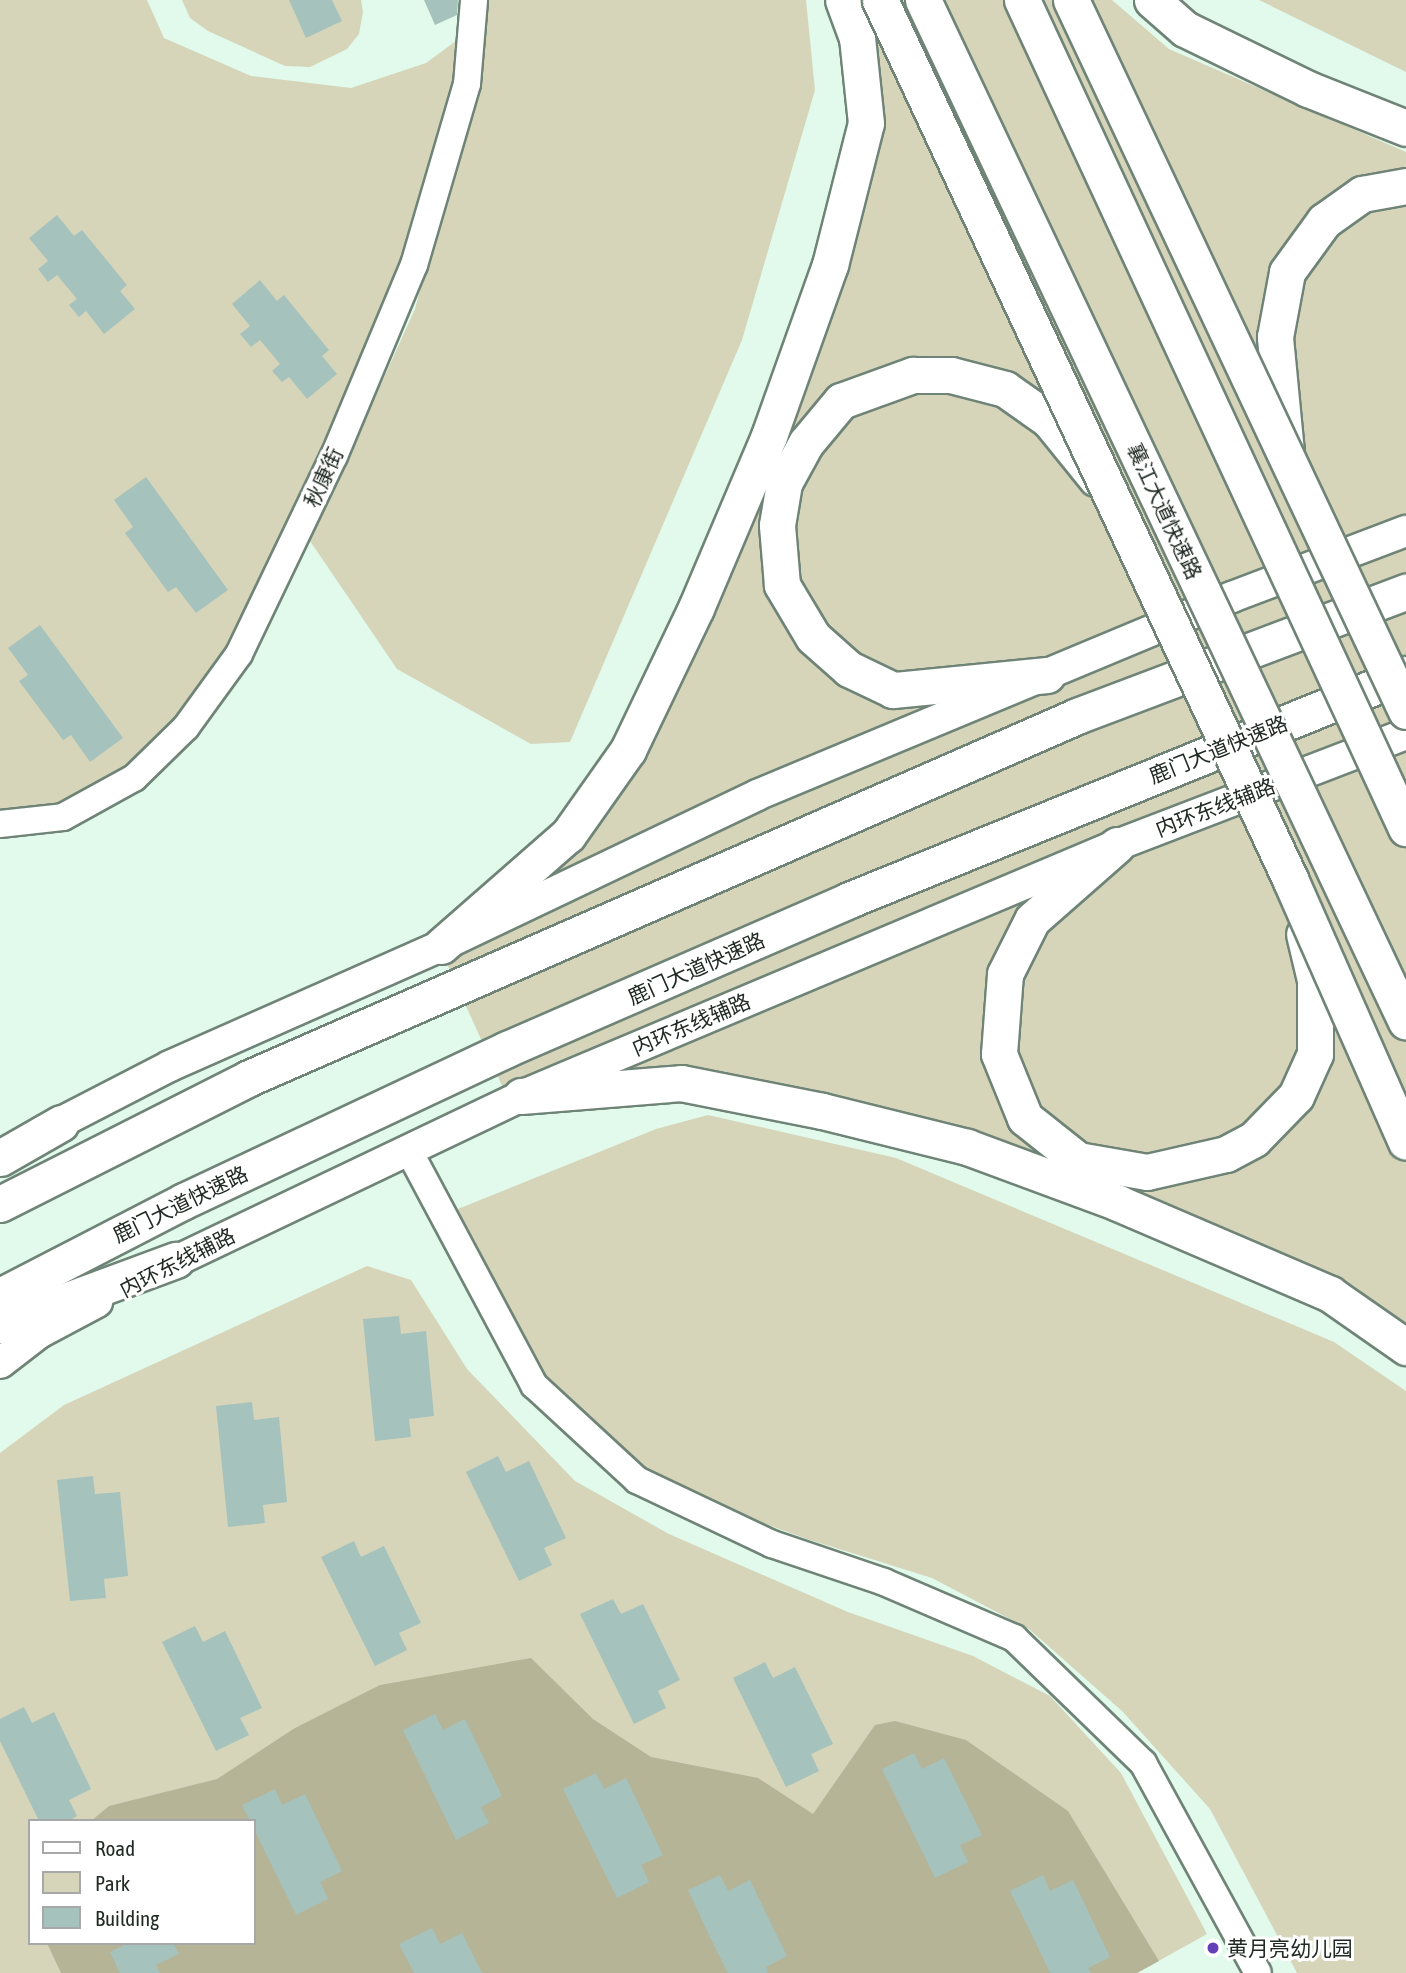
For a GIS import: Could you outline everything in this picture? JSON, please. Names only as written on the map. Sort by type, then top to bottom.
[{"type":"highway","points":[[441,946],[568,835],[628,750],[696,608],[769,436],[830,265],[866,123],[857,38],[843,0]]},
{"type":"highway","points":[[880,0],[1105,488],[1290,880],[1406,1142]]},
{"type":"highway","name":"襄江大道快速路","points":[[923,0],[1406,1022]]},
{"type":"highway","points":[[1022,0],[1406,828]]},
{"type":"highway","points":[[1071,0],[1406,711]]},
{"type":"highway","points":[[1152,0],[1185,29],[1308,89],[1406,128]]},
{"type":"highway","points":[[1286,452],[1275,337],[1287,272],[1324,221],[1362,194],[1406,186]]},
{"type":"highway","points":[[1047,675],[893,690],[849,669],[813,636],[782,585],[777,525],[784,483],[806,443],[841,401],[913,375],[951,375],[1005,388],[1049,420],[1105,488]]},
{"type":"highway","points":[[0,1204],[249,1078],[1065,722],[1406,592]]},
{"type":"highway","name":"鹿门大道快速路","points":[[0,1296],[184,1201],[507,1049],[861,895],[1406,674]]},
{"type":"highway","points":[[1117,845],[1032,920],[1005,974],[999,1054],[1026,1118],[1078,1160],[1147,1172],[1226,1154],[1254,1139],[1296,1096],[1315,1054],[1315,980],[1290,880]]},
{"type":"highway","points":[[521,1096],[681,1083],[822,1111],[967,1147],[1118,1203],[1329,1294],[1406,1347]]},
{"type":"highway","points":[[0,1158],[61,1123]]},
{"type":"highway","points":[[0,1325],[176,1260]]},
{"type":"main road","points":[[0,1151],[61,1123],[170,1066],[441,946],[757,795],[1233,597],[1406,531]]},
{"type":"main road","name":"内环东线辅路","points":[[0,1363],[39,1333],[176,1260],[521,1096],[1117,845],[1406,734]]},
{"type":"street","name":"秋康街","points":[[0,824],[63,817],[134,778],[186,727],[239,654],[334,456],[414,265],[467,84],[474,0]]},
{"type":"street","points":[[408,1149],[534,1385],[637,1480],[772,1544],[884,1582],[1014,1638],[1143,1763],[1258,1973]]},
{"type":"green space","points":[[0,0],[147,0],[164,38],[251,76],[351,88],[426,63],[471,30],[467,84],[334,456],[186,727],[63,817],[0,824]]},
{"type":"green space","points":[[182,0],[361,0],[363,12],[359,34],[347,49],[310,67],[285,66],[208,31],[190,18]]},
{"type":"green space","points":[[484,0],[806,0],[815,90],[742,340],[570,742],[531,744],[397,669],[310,541],[415,309],[471,102]]},
{"type":"green space","points":[[853,0],[1112,0],[1169,49],[1406,152],[1406,1331],[1354,1286],[1194,1216],[1010,1145],[863,1106],[503,1088],[443,955],[582,828],[861,199]]},
{"type":"green space","points":[[1259,0],[1406,0],[1406,72]]},
{"type":"green space","points":[[708,1115],[896,1158],[1334,1342],[1406,1391],[1406,1973],[1297,1973],[1210,1809],[1123,1712],[1029,1629],[932,1578],[807,1539],[713,1505],[644,1469],[550,1383],[443,1215],[656,1129]]},
{"type":"green space","points":[[367,1266],[411,1280],[467,1369],[575,1481],[669,1534],[848,1612],[973,1656],[1050,1696],[1121,1773],[1207,1934],[1137,1973],[0,1973],[0,1453],[64,1405]]},
{"type":"green space","points":[[531,1658],[593,1719],[651,1757],[758,1778],[813,1814],[875,1725],[895,1721],[966,1740],[1068,1811],[1159,1961],[1137,1973],[61,1973],[48,1945],[256,1945],[256,1819],[93,1819],[109,1806],[217,1779],[295,1728],[380,1685]]},
{"type":"building","points":[[289,0],[332,0],[342,21],[306,38]]},
{"type":"building","points":[[424,0],[458,0],[457,15],[435,25]]},
{"type":"building","points":[[57,215],[74,236],[82,230],[127,285],[120,291],[135,309],[104,334],[86,311],[79,317],[69,305],[77,299],[57,275],[48,282],[38,269],[48,261],[29,238]]},
{"type":"building","points":[[260,280],[277,301],[284,295],[329,350],[322,356],[337,374],[307,399],[289,377],[282,382],[272,371],[280,364],[260,340],[251,347],[240,334],[250,326],[232,304]]},
{"type":"building","points":[[146,477],[228,590],[196,613],[176,587],[168,592],[125,533],[133,527],[114,500]]},
{"type":"building","points":[[40,625],[123,738],[90,762],[71,735],[63,740],[19,681],[28,675],[8,648]]},
{"type":"building","points":[[399,1316],[401,1334],[426,1331],[434,1416],[409,1419],[411,1437],[375,1441],[363,1319]]},
{"type":"building","points":[[252,1402],[254,1420],[279,1417],[287,1502],[263,1505],[265,1523],[228,1527],[216,1406]]},
{"type":"building","points":[[498,1456],[506,1472],[529,1461],[566,1538],[544,1548],[552,1565],[519,1581],[466,1472]]},
{"type":"building","points":[[93,1476],[95,1494],[120,1492],[128,1576],[104,1579],[106,1598],[70,1601],[57,1480]]},
{"type":"building","points":[[354,1541],[361,1557],[384,1546],[421,1623],[399,1633],[407,1650],[375,1666],[321,1557]]},
{"type":"building","points":[[613,1599],[621,1614],[643,1604],[680,1680],[658,1691],[666,1708],[634,1724],[580,1614]]},
{"type":"building","points":[[195,1626],[203,1642],[225,1631],[262,1708],[240,1718],[249,1735],[216,1751],[162,1642]]},
{"type":"building","points":[[765,1662],[773,1678],[795,1667],[833,1744],[811,1754],[819,1771],[786,1787],[733,1678]]},
{"type":"building","points":[[24,1707],[32,1723],[54,1712],[91,1789],[69,1800],[77,1816],[72,1819],[38,1819],[0,1741],[0,1719]]},
{"type":"building","points":[[435,1714],[443,1730],[465,1719],[502,1796],[481,1807],[489,1823],[456,1840],[403,1730]]},
{"type":"building","points":[[914,1753],[922,1769],[944,1758],[982,1835],[960,1845],[968,1862],[935,1878],[882,1769]]},
{"type":"building","points":[[596,1773],[604,1789],[626,1778],[663,1855],[641,1865],[649,1882],[617,1898],[563,1789]]},
{"type":"building","points":[[275,1789],[282,1805],[305,1794],[342,1871],[320,1882],[328,1899],[296,1915],[256,1833],[256,1819],[249,1819],[242,1805]]},
{"type":"building","points":[[720,1875],[728,1891],[750,1880],[787,1956],[766,1967],[768,1973],[728,1973],[709,1935],[688,1890]]},
{"type":"building","points":[[1043,1875],[1050,1891],[1073,1880],[1110,1957],[1088,1968],[1091,1973],[1050,1973],[1010,1891]]},
{"type":"building","points":[[432,1928],[440,1944],[462,1933],[482,1973],[414,1973],[399,1944]]},
{"type":"building","points":[[124,1945],[174,1945],[179,1954],[156,1965],[160,1973],[120,1973],[110,1952]]},
{"type":"place","name":"黄月亮幼儿园","points":[[1213,1948]]}]
